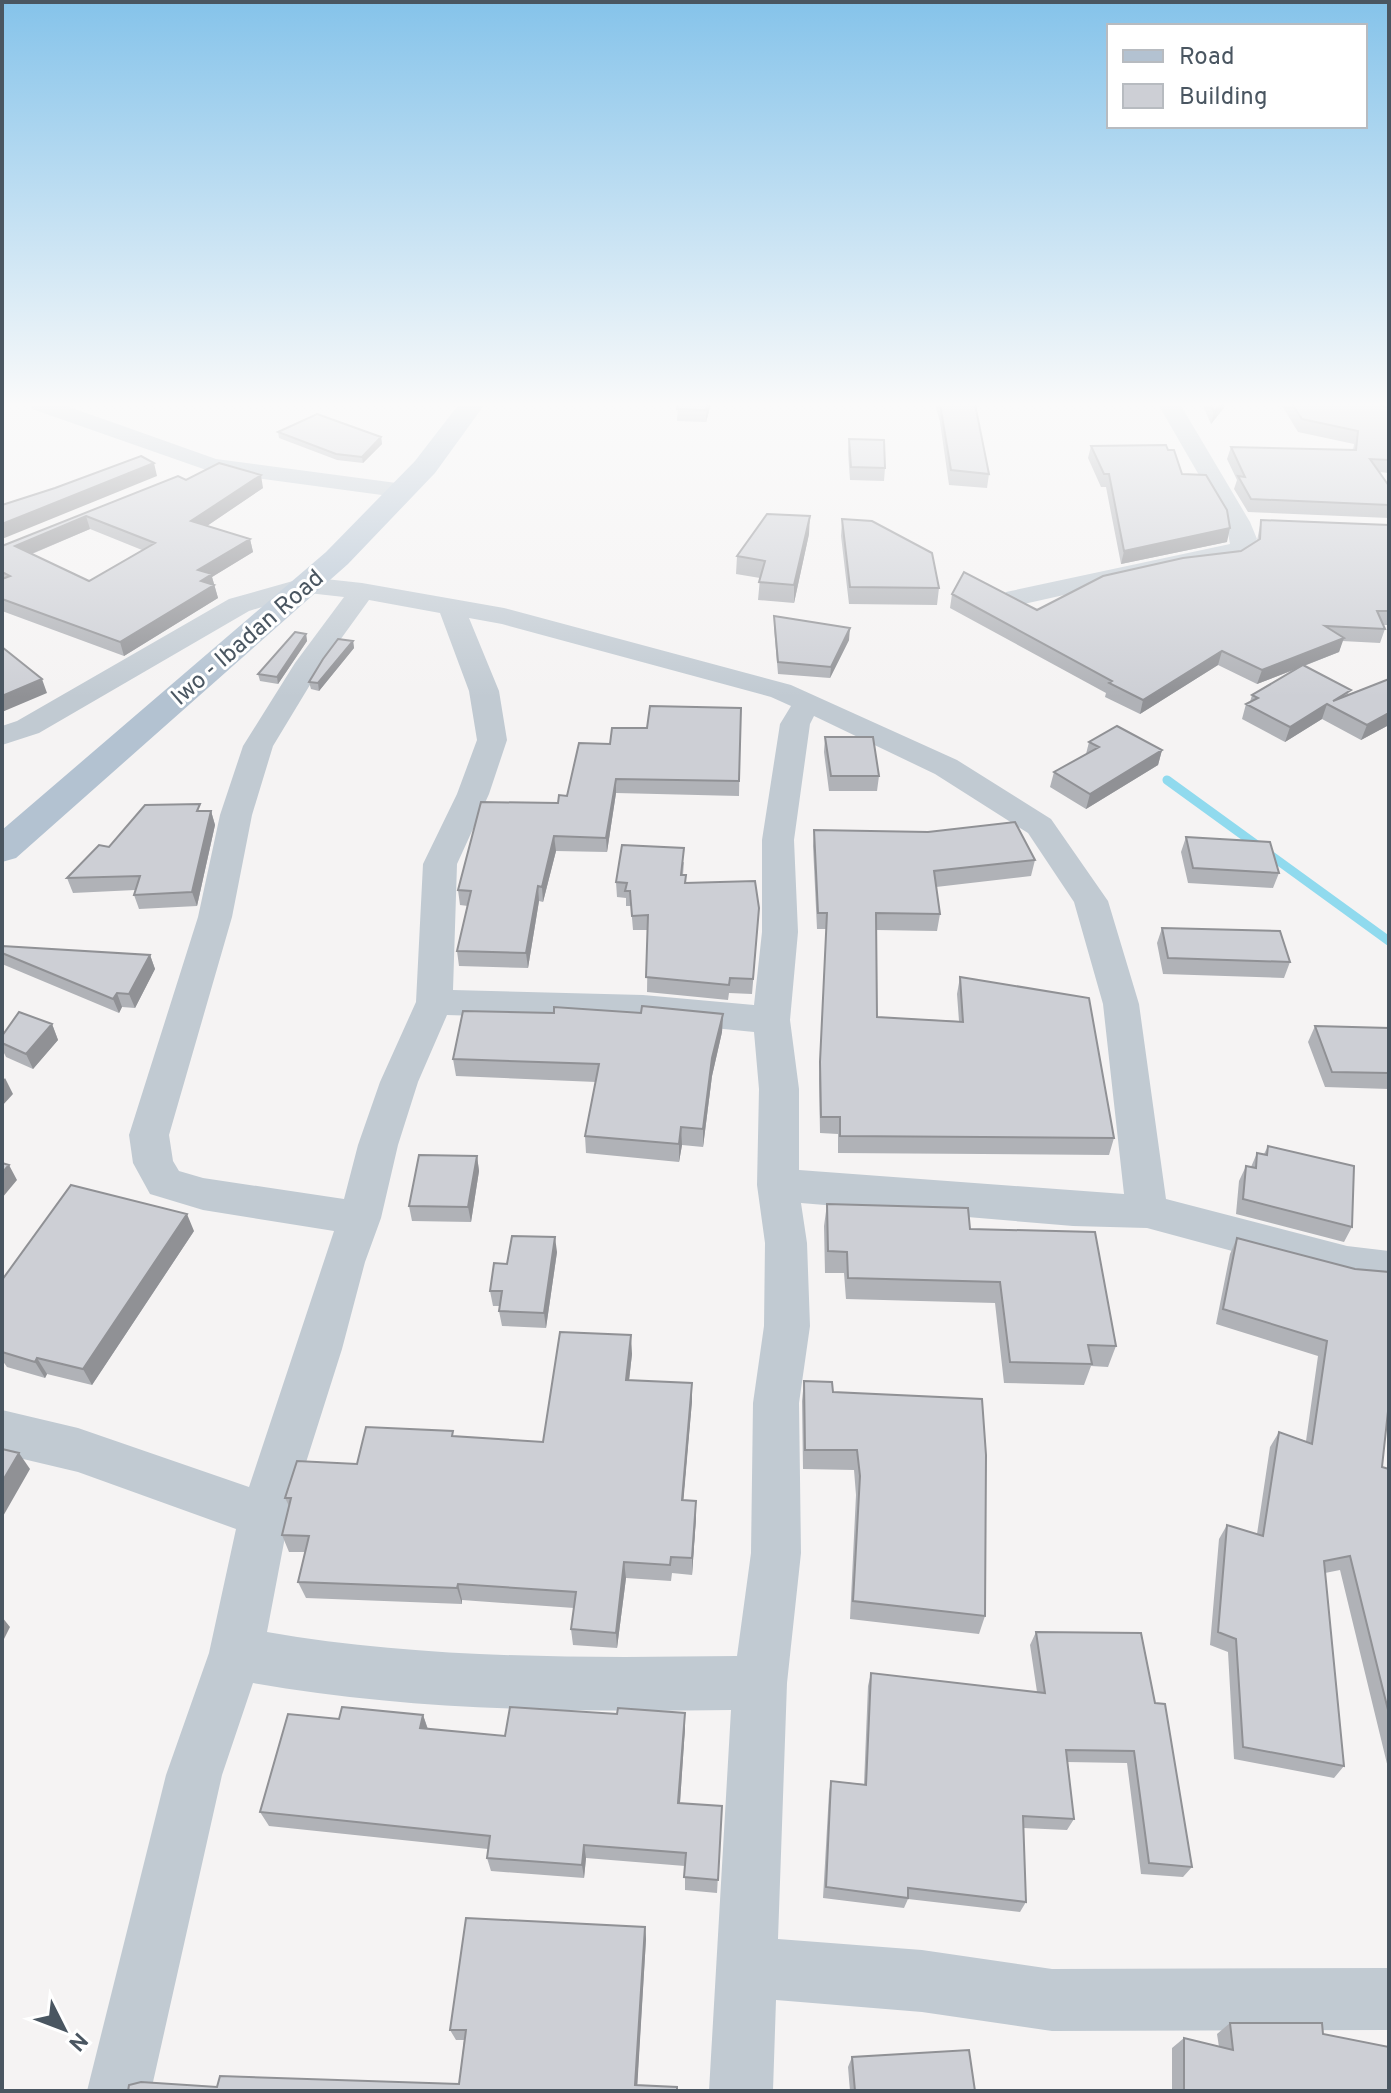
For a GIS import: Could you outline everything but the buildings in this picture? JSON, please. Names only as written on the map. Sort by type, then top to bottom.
[{"type":"main road","name":"Iwo - Ibadan Road","points":[[2,850],[307,585],[393,502]]},
{"type":"street","points":[[1015,598],[1180,561],[1228,554],[1242,548],[1244,539],[1226,502]]},
{"type":"street","points":[[1238,522],[1268,523]]},
{"type":"street","points":[[2,736],[28,727],[239,605],[307,585],[362,591],[504,616],[781,691],[808,702],[946,767],[1040,826],[1091,901],[1121,1004],[1147,1211]]},
{"type":"street","points":[[360,1218],[203,1194],[165,1183],[153,1163],[149,1135],[215,917],[236,815],[258,746],[309,663],[362,591]]},
{"type":"street","points":[[119,2091],[194,1775],[236,1653],[264,1516],[319,1349],[343,1262],[360,1218],[391,1107],[434,1002],[440,864],[473,794],[492,740],[484,691],[451,607]]},
{"type":"street","points":[[741,2091],[760,1683],[776,1553],[776,1403],[787,1326],[786,1243],[778,1185],[779,1089],[771,1020],[780,932],[778,840],[795,724],[808,702]]},
{"type":"street","points":[[434,1002],[643,1008],[771,1020]]},
{"type":"street","points":[[778,1185],[1073,1209],[1147,1211],[1333,1261],[1389,1269]]},
{"type":"street","points":[[2,1432],[78,1450],[264,1516]]},
{"type":"street","points":[[236,1653],[369,1675],[581,1685],[760,1683]]},
{"type":"street","points":[[747,1967],[922,1981],[1052,2000],[1389,1999]]},
{"type":"waterway","points":[[1167,780],[1389,941]]}]
